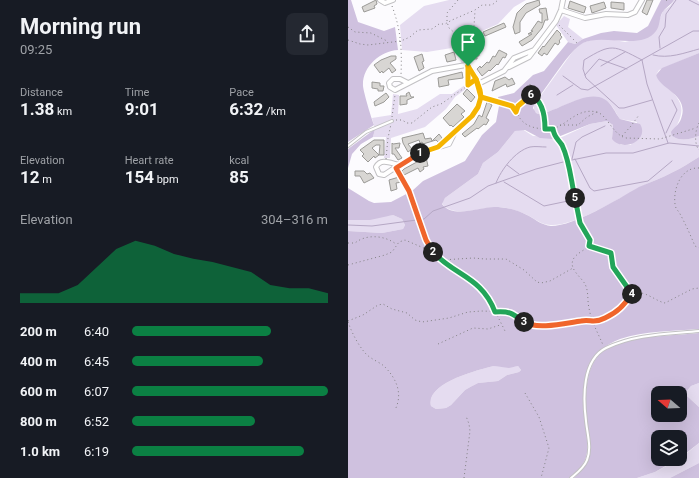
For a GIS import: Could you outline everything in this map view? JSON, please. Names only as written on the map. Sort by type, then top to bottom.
[{"type":"street","points":[[380,0],[384,2],[391,1]]},
{"type":"street","points":[[478,84],[504,71],[509,66],[528,58],[556,21],[562,10],[563,0]]},
{"type":"street","points":[[562,10],[585,18],[606,14],[628,15],[635,12],[642,0]]},
{"type":"street","points":[[397,166],[386,161],[377,165],[376,171],[379,174],[384,175],[420,153],[438,147],[475,112],[481,97],[476,79],[468,66],[432,72],[395,90],[390,87],[390,81],[393,79],[408,83]]},
{"type":"lane","points":[[348,146],[366,132],[392,121]]},
{"type":"lane","points":[[571,478],[584,466],[590,452],[585,415],[586,385],[588,370],[595,358],[605,349],[641,337],[699,332]]},
{"type":"path","points":[[458,0],[447,13],[447,22],[449,28],[461,36],[464,41],[468,66],[468,85]]},
{"type":"path","points":[[348,40],[368,45],[401,42],[418,30],[432,29],[439,24],[444,24],[475,10],[482,5],[492,5],[498,0]]},
{"type":"path","points":[[391,1],[399,24],[401,42],[400,80]]},
{"type":"path","points":[[461,36],[474,26],[475,10]]},
{"type":"path","points":[[556,21],[576,43]]},
{"type":"path","points":[[348,27],[355,32],[371,33],[389,42]]},
{"type":"path","points":[[392,121],[402,120],[407,123],[412,123],[434,106],[442,104],[476,79]]},
{"type":"path","points":[[516,112],[518,106],[530,95],[530,84]]},
{"type":"path","points":[[386,161],[395,90]]},
{"type":"path","points":[[530,95],[536,99],[543,110],[545,129]]},
{"type":"path","points":[[481,97],[512,106],[523,123],[528,126],[545,129],[553,129],[587,111],[598,112],[621,136],[657,139],[696,128]]},
{"type":"path","points":[[560,125],[578,125],[587,117],[598,112]]},
{"type":"path","points":[[621,136],[639,115]]},
{"type":"path","points":[[699,123],[696,128],[696,143],[699,150]]},
{"type":"path","points":[[553,129],[554,137],[562,145],[567,161],[580,223],[590,240],[589,246],[574,258],[572,262],[576,273],[585,284],[588,294],[588,307],[592,322],[605,349]]},
{"type":"path","points":[[397,166],[409,191],[426,240],[441,260],[479,287],[489,298],[505,331]]},
{"type":"path","points":[[699,168],[692,168],[683,175],[675,189],[674,195],[675,206],[688,228],[694,246],[699,248]]},
{"type":"path","points":[[348,243],[355,243],[360,238],[367,236],[390,239],[396,244]]},
{"type":"path","points":[[348,265],[385,256],[392,252],[396,244],[405,240],[426,250],[434,252]]},
{"type":"path","points":[[589,246],[611,253],[613,267],[632,294]]},
{"type":"path","points":[[441,260],[474,258],[486,260],[506,259],[524,270],[537,282],[541,283],[550,281],[574,268]]},
{"type":"path","points":[[395,410],[398,404],[400,391],[395,379],[384,366],[366,354],[353,335],[348,321],[363,315],[378,305],[383,304],[392,309],[407,313],[415,320],[422,322],[449,318],[468,312],[506,311],[523,322],[533,326],[555,325],[581,320],[592,322],[605,318],[620,309],[632,294],[636,292],[665,303],[692,289],[699,288]]},
{"type":"path","points":[[438,344],[473,328],[488,329],[501,325]]},
{"type":"path","points":[[525,393],[539,416],[549,448],[541,478]]},
{"type":"path","points":[[464,478],[470,430],[466,416]]},
{"type":"shaded area","points":[[348,0],[351,0],[358,22],[384,31],[395,27],[398,50],[385,53],[373,61],[366,72],[363,79],[363,86],[374,125],[348,142]]},
{"type":"shaded area","points":[[449,0],[526,0],[514,7],[498,24],[482,31],[471,44],[472,62],[461,63],[458,47],[427,52],[402,50],[400,25],[424,6]]},
{"type":"shaded area","points":[[661,0],[674,0],[662,13],[656,31],[650,37],[632,41],[591,40],[577,47],[558,70],[535,102],[533,108],[536,113],[542,113],[587,97],[604,99],[620,119],[640,124],[642,130],[641,135],[634,143],[622,145],[612,139],[613,125],[607,121],[590,124],[553,139],[540,138],[525,130],[515,131],[498,152],[483,163],[478,174],[445,198],[442,204],[453,211],[460,212],[488,207],[508,208],[525,214],[545,225],[561,225],[584,217],[699,157],[699,329],[630,336],[606,346],[596,355],[586,376],[584,389],[587,452],[584,463],[569,478],[348,478],[348,231],[382,233],[403,229],[405,225],[402,219],[393,215],[370,220],[348,220],[348,188],[374,203],[391,202],[412,191],[423,181],[465,161],[482,135],[496,122],[499,106],[498,97],[514,93],[533,75],[544,71],[568,42],[575,44],[583,39],[601,33],[614,31],[637,33],[648,26]],"holes":[[[494,366],[509,368],[518,366],[521,370],[519,372],[507,375],[498,381],[478,383],[472,386],[465,390],[451,405],[446,408],[436,409],[431,406],[431,398],[436,391],[444,384],[454,379],[465,374]]]},
{"type":"shaded area","points":[[674,0],[697,0],[699,2],[699,53],[659,70],[656,75],[660,81],[675,95],[681,107],[680,117],[672,136],[678,139],[689,139],[699,136],[699,157],[584,217],[561,224],[545,224],[528,215],[512,209],[500,207],[471,211],[456,211],[444,206],[442,203],[445,198],[478,174],[483,163],[498,152],[515,131],[522,129],[533,136],[562,137],[590,124],[607,121],[613,125],[612,137],[621,145],[631,145],[637,122],[620,119],[611,105],[600,98],[579,100],[541,113],[534,112],[534,105],[576,47],[582,43],[595,39],[609,39],[625,42],[650,36],[654,33],[663,11],[670,6]]},
{"type":"shaded area","points":[[564,16],[570,19],[568,27],[583,39],[575,44],[568,42],[556,25]]},
{"type":"shaded area","points":[[699,53],[699,136],[689,139],[678,139],[672,136],[671,132],[681,119],[683,111],[681,104],[678,98],[663,85],[656,75],[662,68]]},
{"type":"shaded area","points":[[465,85],[467,88],[455,97],[446,109],[425,127],[391,138],[390,158],[384,158],[386,137],[373,137],[375,129],[372,118],[391,115],[393,94],[399,95],[398,114],[417,109],[440,94],[452,94]]},
{"type":"shaded area","points":[[375,129],[373,137],[361,144],[352,154],[348,168],[348,149]]},
{"type":"shaded area","points":[[399,168],[412,191],[406,194],[395,170]]},
{"type":"shaded area","points":[[393,215],[402,219],[405,225],[403,229],[382,233],[348,231],[348,220]]},
{"type":"shaded area","points":[[699,333],[699,383],[691,386],[687,391],[687,386],[651,386],[651,422],[687,422],[687,396],[699,407],[699,443],[687,452],[687,430],[651,430],[651,466],[666,466],[655,472],[637,478],[574,478],[585,466],[589,456],[590,447],[586,398],[589,373],[593,363],[600,354],[609,348],[642,338]]},
{"type":"shaded area","points":[[494,366],[518,366],[521,370],[519,372],[507,375],[498,381],[478,383],[472,386],[465,390],[451,405],[446,408],[436,409],[431,406],[431,398],[444,384],[465,374]]},
{"type":"shaded area","points":[[699,383],[699,407],[687,396],[687,391],[691,386]]},
{"type":"shaded area","points":[[699,443],[699,463],[670,478],[637,478],[655,472],[667,466],[687,466],[687,453]]},
{"type":"shaded area","points":[[699,463],[699,478],[670,478]]},
{"type":"building","points":[[376,0],[377,4],[374,6],[375,8],[364,12],[362,7]]},
{"type":"building","points":[[539,0],[540,5],[526,13],[520,22],[520,32],[515,34],[513,27],[517,13],[526,4]]},
{"type":"building","points":[[647,0],[653,0],[647,15],[642,12]]},
{"type":"building","points":[[570,1],[586,7],[584,13],[568,8]]},
{"type":"building","points":[[604,2],[606,8],[592,13],[590,6]]},
{"type":"building","points":[[611,2],[624,3],[624,10],[611,8]]},
{"type":"building","points":[[546,8],[548,20],[545,20],[542,28],[532,40],[522,46],[519,42],[532,34],[528,34],[533,31],[531,31],[538,21],[542,23],[542,13],[540,13],[539,9]]},
{"type":"building","points":[[504,23],[506,27],[485,36],[483,32]]},
{"type":"building","points":[[557,30],[562,37],[559,41],[560,42],[558,45],[555,43],[547,55],[544,53],[542,56],[538,53]]},
{"type":"building","points":[[473,45],[479,45],[479,56],[477,56],[477,59],[473,59]]},
{"type":"building","points":[[499,50],[507,54],[505,58],[503,57],[498,65],[497,64],[482,76],[477,69],[480,66],[481,68],[487,62],[489,63]]},
{"type":"building","points":[[454,52],[456,60],[447,62],[445,55]]},
{"type":"building","points":[[422,54],[424,68],[419,71],[414,57]]},
{"type":"building","points":[[391,56],[396,56],[396,59],[390,63],[396,70],[392,73],[389,68],[383,73],[382,71],[380,73],[374,65]]},
{"type":"building","points":[[462,72],[463,78],[448,80],[449,85],[439,87],[438,78]]},
{"type":"building","points":[[505,77],[509,80],[512,78],[515,84],[507,87],[506,84],[492,91],[495,81]]},
{"type":"building","points":[[372,82],[380,83],[380,86],[384,86],[383,91],[378,91],[378,89],[372,88]]},
{"type":"building","points":[[467,89],[475,97],[471,102],[463,94]]},
{"type":"building","points":[[409,92],[411,97],[414,97],[407,100],[407,104],[400,105],[400,96],[407,96],[406,94]]},
{"type":"building","points":[[386,93],[389,97],[384,102],[375,106],[374,102]]},
{"type":"building","points":[[487,102],[492,105],[486,118],[489,120],[486,125],[484,124],[478,129],[477,128],[465,137],[462,134],[474,124],[479,115],[482,117]]},
{"type":"building","points":[[457,104],[465,111],[461,114],[464,117],[453,127],[451,125],[450,126],[443,118]]},
{"type":"building","points":[[423,133],[425,139],[431,138],[432,141],[439,134],[442,138],[438,142],[436,140],[423,144],[422,142],[420,143],[419,140],[408,144],[412,149],[408,152],[402,138]]},
{"type":"building","points":[[374,140],[384,140],[384,155],[379,155],[375,158],[374,156],[368,162],[362,156],[364,154],[360,150]],"holes":[[[376,145],[380,145],[379,155],[372,148]]]},
{"type":"building","points":[[392,143],[400,143],[399,148],[395,148],[402,158],[398,160],[394,154],[392,154]]},
{"type":"building","points":[[426,157],[428,166],[423,167],[424,169],[420,172],[418,168],[404,175],[402,171],[404,169]]},
{"type":"building","points":[[355,171],[364,171],[367,174],[370,173],[374,178],[364,183],[360,176],[355,176]]},
{"type":"building","points":[[399,177],[402,182],[396,183],[397,189],[391,191],[389,180]]},
{"type":"waterway","points":[[660,48],[659,37],[665,27],[666,14],[676,0]]},
{"type":"waterway","points":[[689,0],[699,5]]},
{"type":"waterway","points":[[563,76],[581,89],[588,90],[693,31],[699,31]]},
{"type":"waterway","points":[[642,60],[625,51],[613,48],[601,51],[584,60],[583,69],[586,78],[619,108],[652,100]]},
{"type":"waterway","points":[[653,55],[671,56],[699,49]]},
{"type":"waterway","points":[[601,66],[625,52]]},
{"type":"waterway","points":[[585,75],[599,59],[627,69]]},
{"type":"waterway","points":[[642,60],[647,84],[668,143]]},
{"type":"waterway","points":[[557,95],[573,85]]},
{"type":"waterway","points":[[666,133],[677,110],[672,100]]},
{"type":"waterway","points":[[572,159],[576,142],[582,137],[605,126]]},
{"type":"waterway","points":[[348,225],[372,226],[424,219],[433,211],[470,198],[488,186],[536,169],[567,161],[606,153],[633,153],[669,143],[699,146]]},
{"type":"waterway","points":[[496,183],[501,172],[519,152],[530,147],[546,147]]},
{"type":"waterway","points":[[575,159],[590,188],[594,191],[648,181],[672,161]]},
{"type":"waterway","points":[[507,165],[519,174]]},
{"type":"waterway","points":[[504,182],[544,206],[568,201]]},
{"type":"route","points":[[468,66],[468,85],[476,79],[478,84],[480,90],[481,97],[512,106],[516,112],[518,106],[530,95],[532,95],[543,110],[545,129],[553,129],[554,137],[562,145],[569,168],[580,223],[590,240],[589,246],[611,253],[613,267],[632,294],[623,307],[605,318],[596,322],[581,320],[573,323],[533,326],[523,322],[514,314],[506,311],[495,312],[487,295],[474,282],[441,260],[426,240],[409,191],[396,168],[415,155],[438,147],[475,112],[480,102],[480,90],[476,79],[468,66]]}]
